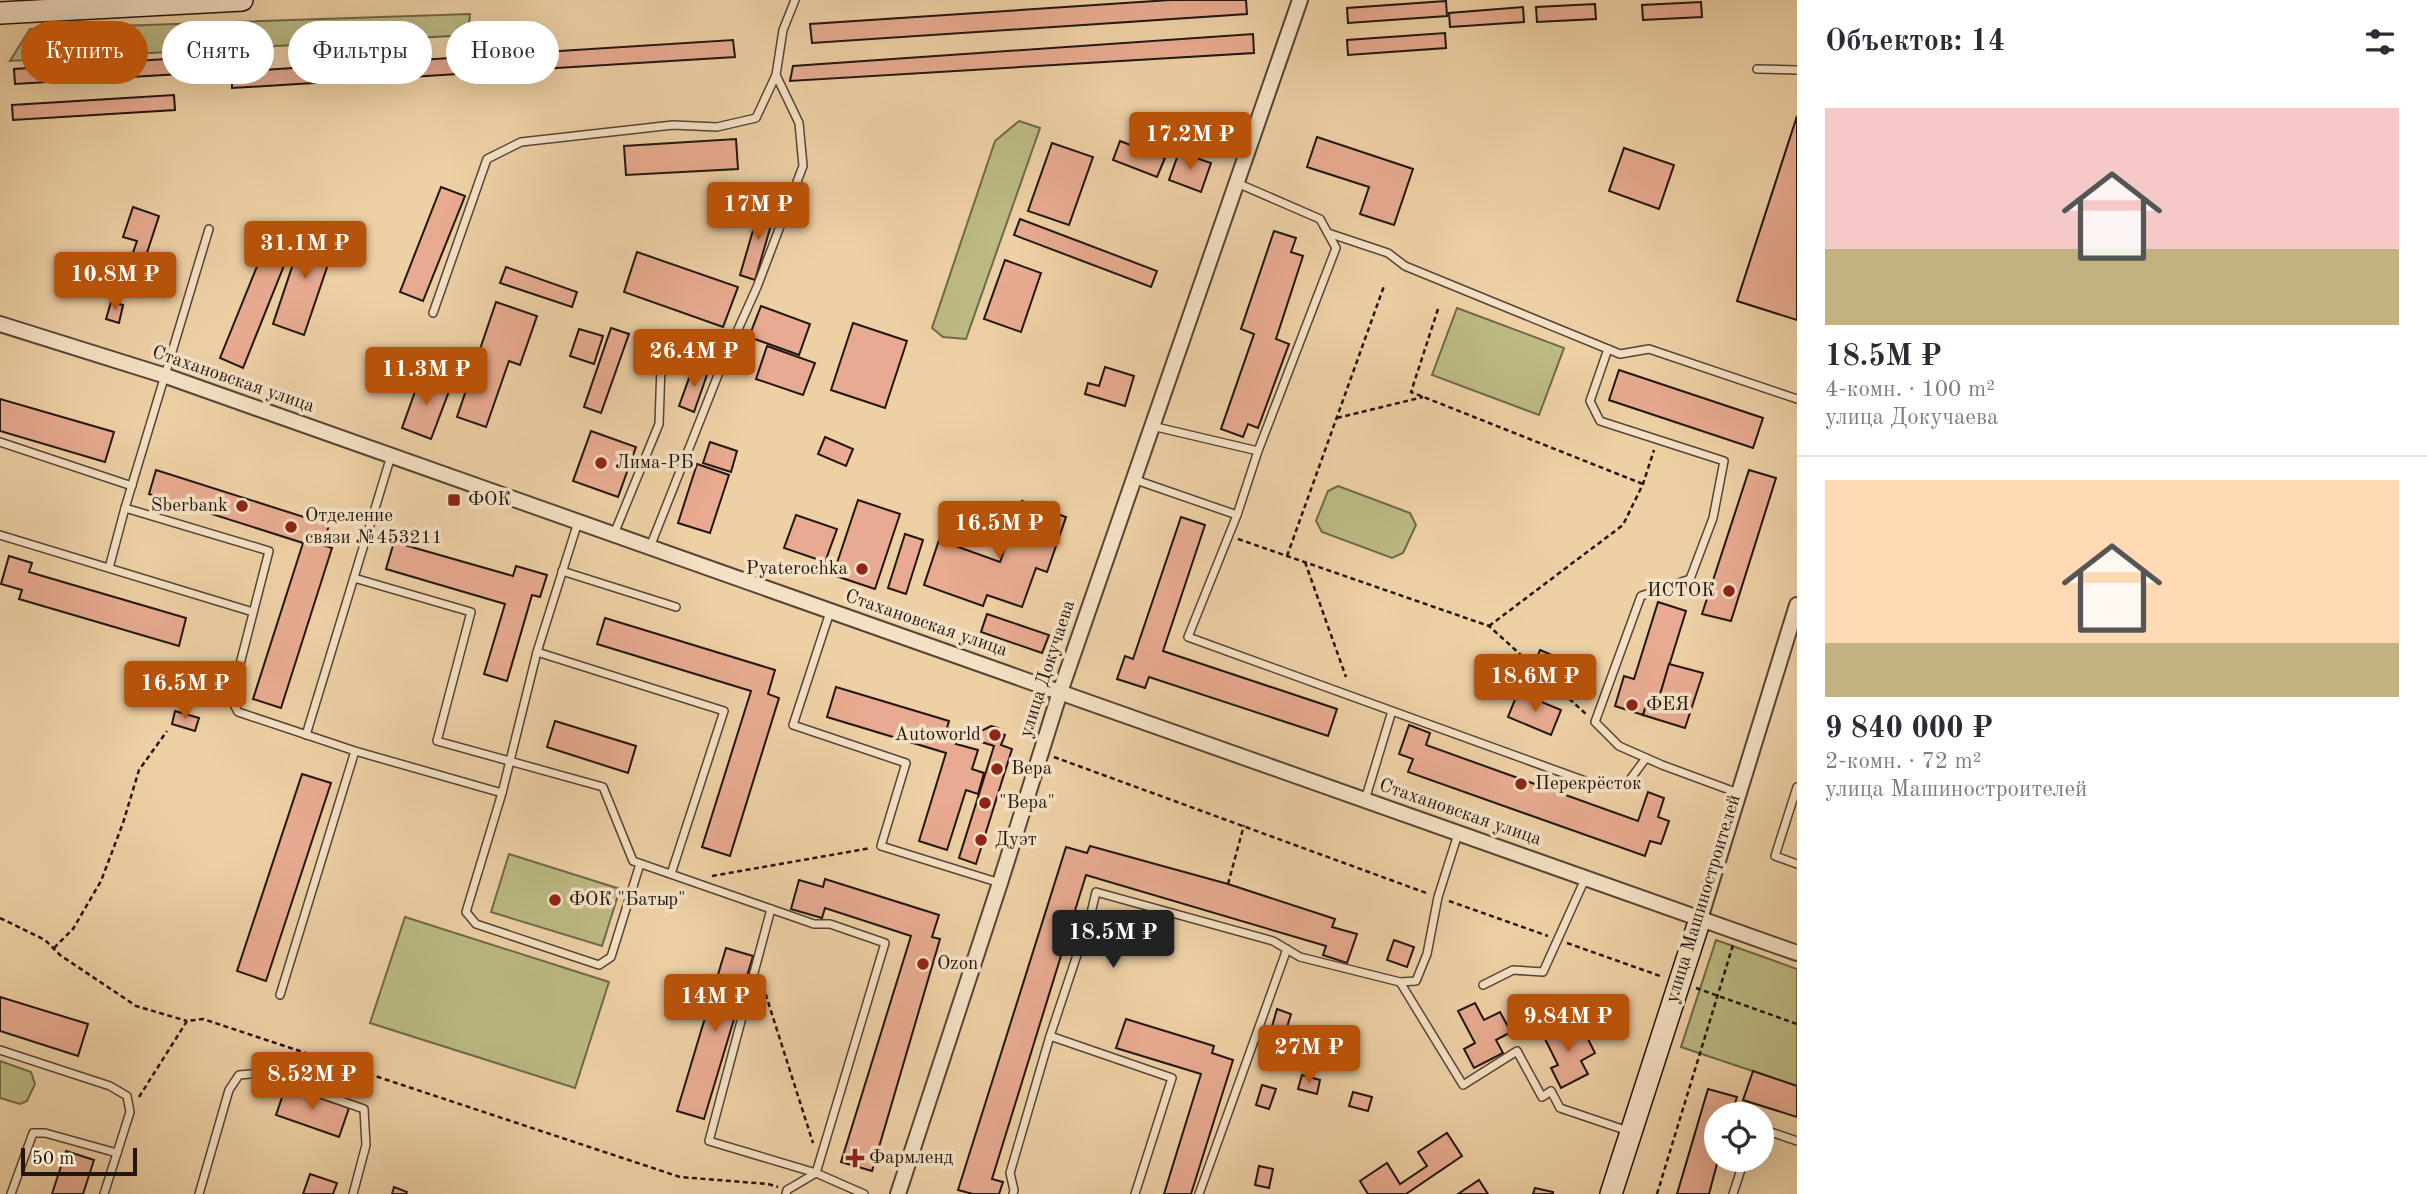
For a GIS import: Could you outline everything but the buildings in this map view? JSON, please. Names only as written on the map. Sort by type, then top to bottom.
[{"type":"street","points":[[0,13],[242,0]]},
{"type":"street","name":"улица Докучаева","points":[[898,1194],[1060,692],[1300,0]]},
{"type":"street","name":"Стахановская улица","points":[[0,324],[166,376],[1797,953]]},
{"type":"street","name":"улица Машиностроителей","points":[[1611,1194],[1797,605]]},
{"type":"lane","points":[[433,313],[487,159],[520,142],[673,125],[717,127],[756,118],[776,75],[783,30],[795,0]]},
{"type":"lane","points":[[1757,69],[1797,70]]},
{"type":"lane","points":[[650,547],[716,378],[757,287],[803,166],[799,123],[776,75]]},
{"type":"lane","points":[[1236,183],[1320,219],[1336,248],[1258,451],[1237,515],[1188,637],[1600,786],[1626,786],[1646,758]]},
{"type":"lane","points":[[109,568],[209,229]]},
{"type":"lane","points":[[1328,233],[1388,253],[1405,266],[1620,354],[1649,349],[1797,400]]},
{"type":"lane","points":[[614,534],[659,424],[663,337]]},
{"type":"lane","points":[[1608,349],[1590,401],[1600,421],[1724,461],[1713,518],[1690,579],[1641,596],[1595,722],[1619,746],[1738,793]]},
{"type":"lane","points":[[1151,425],[1258,451]]},
{"type":"lane","points":[[0,442],[132,486]]},
{"type":"lane","points":[[306,735],[391,456]]},
{"type":"lane","points":[[1133,479],[1237,515]]},
{"type":"lane","points":[[125,508],[269,551],[231,699],[238,712],[355,751],[502,793]]},
{"type":"lane","points":[[578,522],[537,652],[502,793],[466,912],[476,925],[599,965],[611,957],[640,864]]},
{"type":"lane","points":[[0,535],[253,612]]},
{"type":"lane","points":[[562,571],[676,607]]},
{"type":"lane","points":[[354,578],[471,612],[437,741],[603,788],[634,861],[640,864],[814,924],[830,924],[885,943],[816,1173],[786,1192]]},
{"type":"lane","points":[[831,611],[793,724],[906,763],[881,846],[1000,883]]},
{"type":"lane","points":[[537,652],[724,711],[671,874]]},
{"type":"lane","points":[[1365,800],[1392,711]]},
{"type":"lane","points":[[280,995],[355,751]]},
{"type":"lane","points":[[1797,787],[1775,856],[1797,864]]},
{"type":"lane","points":[[1013,1194],[1010,1173],[1096,892],[1273,941],[1300,957],[1400,982],[1416,981],[1427,954],[1438,897],[1458,833]]},
{"type":"lane","points":[[1483,985],[1513,971],[1542,972],[1586,878]]},
{"type":"lane","points":[[771,909],[709,1141],[816,1173],[864,1194]]},
{"type":"lane","points":[[1199,1194],[1287,949]]},
{"type":"lane","points":[[1400,982],[1463,1085],[1517,1051],[1542,1097],[1550,1091],[1560,1108],[1630,1132]]},
{"type":"lane","points":[[1050,1036],[1172,1078],[1135,1194]]},
{"type":"lane","points":[[0,1050],[110,1086],[127,1097],[130,1112],[104,1194]]},
{"type":"lane","points":[[199,1194],[229,1090],[239,1075],[261,1073],[364,1109],[366,1145],[352,1194]]},
{"type":"lane","points":[[11,1194],[33,1133],[45,1133],[117,1153]]},
{"type":"lane","points":[[1774,1133],[1797,1141]]},
{"type":"lane","points":[[1733,1194],[1740,1172]]},
{"type":"path","points":[[1287,556],[1384,286]]},
{"type":"path","points":[[1438,309],[1410,392],[1643,484]]},
{"type":"path","points":[[1336,418],[1423,397]]},
{"type":"path","points":[[1489,626],[1623,525],[1643,484],[1658,438]]},
{"type":"path","points":[[1229,536],[1489,626],[1595,722]]},
{"type":"path","points":[[1305,562],[1346,677]]},
{"type":"path","points":[[54,948],[73,929],[102,881],[139,770],[167,731]]},
{"type":"path","points":[[1041,752],[1797,1024]]},
{"type":"path","points":[[1228,884],[1244,825]]},
{"type":"path","points":[[687,880],[881,846]]},
{"type":"path","points":[[0,918],[45,940],[136,1006],[187,1021],[203,1018],[680,1177],[768,1184],[786,1192]]},
{"type":"path","points":[[1657,1194],[1720,996],[1737,932]]},
{"type":"path","points":[[755,967],[769,1002],[819,1163]]},
{"type":"path","points":[[130,1112],[187,1021]]},
{"type":"shaded area","points":[[470,14],[469,21],[446,21],[446,36],[432,37],[432,21],[288,21],[288,45],[274,46],[274,21],[265,21]]},
{"type":"shaded area","points":[[162,24],[162,52],[148,53],[148,25]]},
{"type":"shaded area","points":[[21,43],[21,60],[10,61]]},
{"type":"shaded area","points":[[1019,121],[1040,128],[966,339],[943,337],[932,328],[995,141]]},
{"type":"shaded area","points":[[1457,308],[1564,348],[1539,415],[1432,375]]},
{"type":"shaded area","points":[[1338,486],[1410,513],[1416,525],[1403,553],[1392,558],[1322,532],[1316,521],[1328,491]]},
{"type":"shaded area","name":"ФОК \"Батыр\"","points":[[509,854],[620,889],[602,946],[491,912]]},
{"type":"shaded area","points":[[405,917],[609,982],[575,1088],[370,1023]]},
{"type":"shaded area","points":[[1716,940],[1797,969],[1797,1086],[1681,1047]]},
{"type":"shaded area","points":[[0,1061],[31,1072],[35,1084],[27,1101],[20,1104],[0,1098]]},
{"type":"place","name":"Лима-РБ","points":[[601,463]]},
{"type":"place","name":"ФОК","points":[[454,500]]},
{"type":"place","name":"Sberbank","points":[[242,506]]},
{"type":"place","name":"Отделение связи №453211","points":[[291,527]]},
{"type":"place","name":"Pyaterochka","points":[[862,569]]},
{"type":"place","name":"ИСТОК","points":[[1729,591]]},
{"type":"place","name":"ФЕЯ","points":[[1632,705]]},
{"type":"place","name":"Autoworld","points":[[995,735]]},
{"type":"place","name":"Вера","points":[[997,769]]},
{"type":"place","name":"Перекрёсток","points":[[1521,784]]},
{"type":"place","name":"\"Вера\"","points":[[985,803]]},
{"type":"place","name":"Дуэт","points":[[981,840]]},
{"type":"place","name":"ФОК \"Батыр\"","points":[[555,900]]},
{"type":"place","name":"Ozon","points":[[923,964]]},
{"type":"place","name":"Фармленд","points":[[855,1158]]}]
